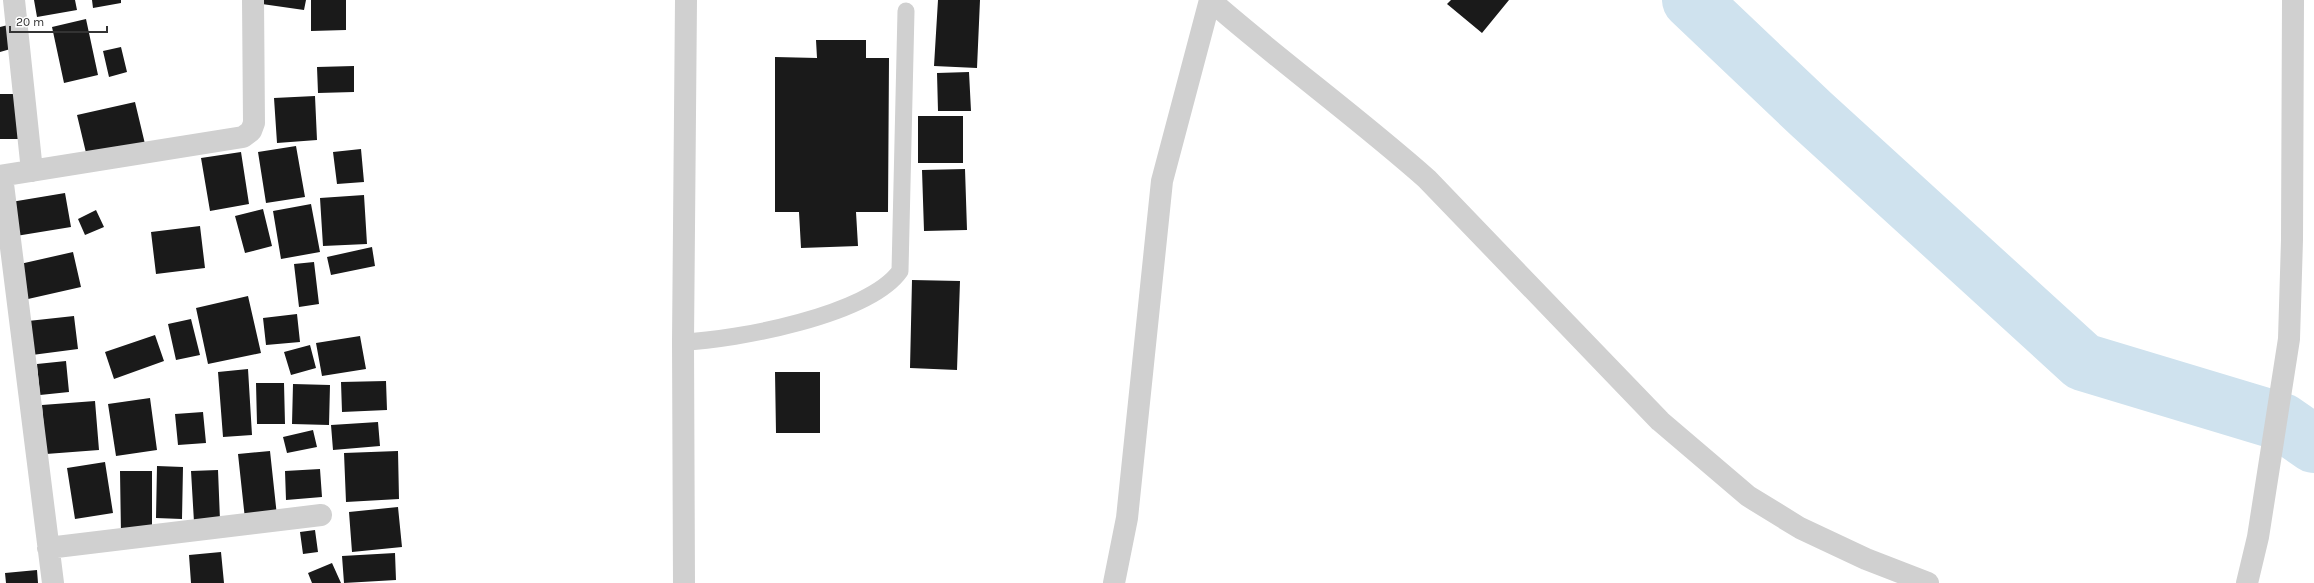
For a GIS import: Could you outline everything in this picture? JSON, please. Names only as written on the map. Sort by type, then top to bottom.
[{"type":"street","points":[[14,0],[32,171]]},
{"type":"street","points":[[53,583],[1,176],[243,137],[251,131],[254,122],[253,0]]},
{"type":"street","points":[[684,583],[683,342],[686,0]]},
{"type":"street","points":[[1114,583],[1127,518],[1162,181],[1210,0],[1272,53],[1373,133],[1427,179],[1660,421],[1748,496],[1800,528],[1866,559],[1928,583]]},
{"type":"street","points":[[2247,583],[2258,537],[2289,339],[2292,240],[2293,0]]},
{"type":"street","points":[[48,548],[321,514]]},
{"type":"lane","points":[[683,342],[715,341],[812,318],[865,299],[892,282],[900,271],[906,11]]},
{"type":"building","points":[[34,0],[75,0],[77,10],[37,17]]},
{"type":"building","points":[[92,0],[121,0],[121,3],[93,8]]},
{"type":"building","points":[[263,0],[306,0],[304,10],[262,4]]},
{"type":"building","points":[[311,0],[346,0],[346,30],[311,31]]},
{"type":"building","points":[[938,0],[980,0],[977,68],[934,66]]},
{"type":"building","points":[[1451,0],[1509,0],[1482,33],[1447,4]]},
{"type":"building","points":[[86,19],[98,75],[64,83],[52,27]]},
{"type":"building","points":[[8,25],[14,48],[0,52],[0,27]]},
{"type":"building","points":[[816,40],[866,40],[866,58],[889,58],[888,212],[856,212],[858,246],[801,248],[799,212],[775,212],[775,57],[817,58]]},
{"type":"building","points":[[121,47],[127,72],[109,77],[103,51]]},
{"type":"building","points":[[354,66],[354,92],[318,93],[317,67]]},
{"type":"building","points":[[969,72],[971,111],[938,111],[937,73]]},
{"type":"building","points":[[0,94],[19,94],[19,139],[0,139]]},
{"type":"building","points":[[315,96],[317,140],[277,143],[274,98]]},
{"type":"building","points":[[135,102],[145,144],[87,157],[77,115]]},
{"type":"building","points":[[918,116],[963,116],[963,163],[918,163]]},
{"type":"building","points":[[296,146],[305,197],[266,203],[258,152]]},
{"type":"building","points":[[361,149],[364,182],[337,184],[333,152]]},
{"type":"building","points":[[241,152],[249,204],[210,211],[201,158]]},
{"type":"building","points":[[965,169],[967,230],[924,231],[922,170]]},
{"type":"building","points":[[65,193],[71,227],[16,236],[11,202]]},
{"type":"building","points":[[364,195],[367,244],[323,246],[320,198]]},
{"type":"building","points":[[311,204],[320,252],[281,259],[273,211]]},
{"type":"building","points":[[263,209],[272,246],[245,253],[235,216]]},
{"type":"building","points":[[96,210],[104,227],[85,235],[78,219]]},
{"type":"building","points":[[200,226],[205,268],[156,274],[151,232]]},
{"type":"building","points":[[372,247],[375,266],[331,275],[327,257]]},
{"type":"building","points":[[73,252],[81,287],[28,299],[20,264]]},
{"type":"building","points":[[314,262],[319,304],[299,307],[294,264]]},
{"type":"building","points":[[912,280],[960,281],[957,370],[910,368]]},
{"type":"building","points":[[248,296],[261,353],[208,364],[196,308]]},
{"type":"building","points":[[297,314],[300,342],[266,345],[263,318]]},
{"type":"building","points":[[74,316],[78,349],[32,355],[28,321]]},
{"type":"building","points":[[191,319],[200,355],[176,360],[168,324]]},
{"type":"building","points":[[155,335],[164,361],[114,379],[105,352]]},
{"type":"building","points":[[360,336],[366,369],[322,376],[316,343]]},
{"type":"building","points":[[310,345],[316,368],[291,375],[284,352]]},
{"type":"building","points":[[66,361],[69,392],[40,395],[37,364]]},
{"type":"building","points":[[248,369],[252,435],[223,437],[218,372]]},
{"type":"building","points":[[775,372],[820,372],[820,433],[776,433]]},
{"type":"building","points":[[386,381],[387,410],[342,412],[341,382]]},
{"type":"building","points":[[256,383],[284,383],[285,424],[257,424]]},
{"type":"building","points":[[293,384],[330,385],[329,425],[292,424]]},
{"type":"building","points":[[150,398],[157,450],[116,456],[108,404]]},
{"type":"building","points":[[95,401],[99,450],[46,454],[42,405]]},
{"type":"building","points":[[203,412],[206,443],[178,445],[175,414]]},
{"type":"building","points":[[378,422],[380,446],[333,450],[331,425]]},
{"type":"building","points":[[313,430],[317,447],[287,453],[283,437]]},
{"type":"building","points":[[270,451],[277,516],[245,519],[238,454]]},
{"type":"building","points":[[398,451],[399,499],[346,502],[344,453]]},
{"type":"building","points":[[105,462],[113,513],[75,519],[67,468]]},
{"type":"building","points":[[157,466],[183,467],[182,519],[156,518]]},
{"type":"building","points":[[320,469],[322,497],[286,500],[285,471]]},
{"type":"building","points":[[218,470],[220,520],[194,522],[191,471]]},
{"type":"building","points":[[120,471],[152,471],[152,533],[121,534]]},
{"type":"building","points":[[398,507],[402,547],[352,552],[349,512]]},
{"type":"building","points":[[315,530],[318,552],[303,554],[300,532]]},
{"type":"building","points":[[221,552],[224,583],[191,583],[189,555]]},
{"type":"building","points":[[395,553],[396,580],[344,583],[342,556]]},
{"type":"building","points":[[332,563],[341,583],[312,583],[308,573]]},
{"type":"building","points":[[37,570],[38,583],[6,583],[5,573]]},
{"type":"waterway","points":[[1691,0],[1811,114],[2083,362],[2282,422],[2314,444]]}]
